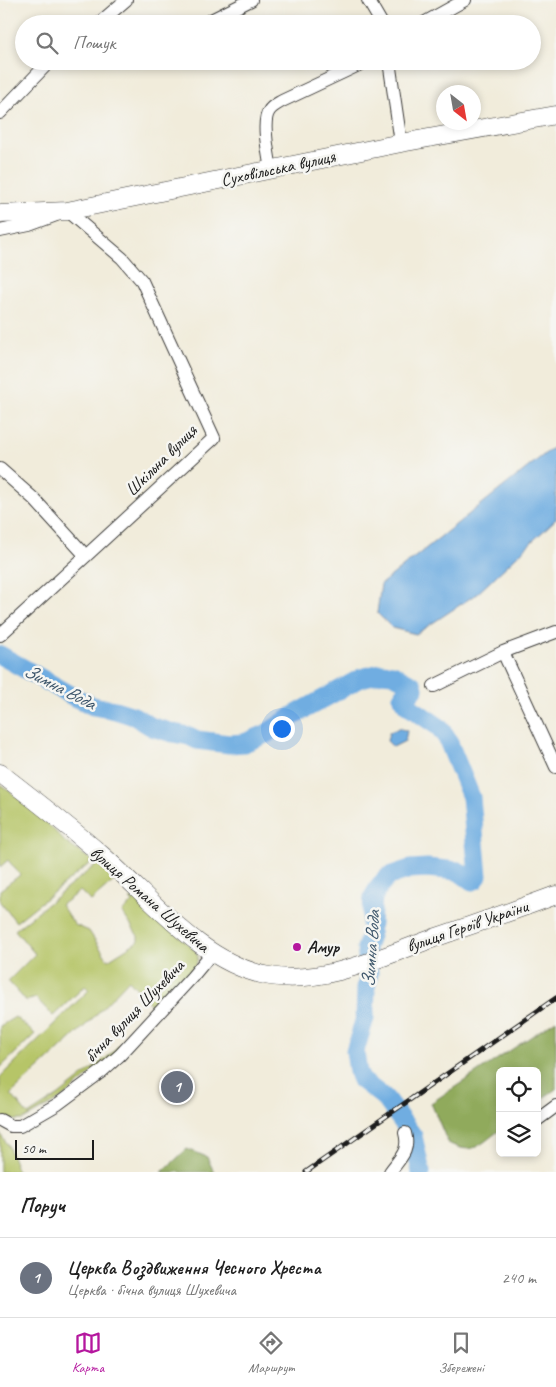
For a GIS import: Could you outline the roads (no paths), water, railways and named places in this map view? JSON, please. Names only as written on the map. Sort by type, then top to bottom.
[{"type":"main road","name":"Суховільська вулиця","points":[[0,214],[66,211],[401,143],[556,115]]},
{"type":"main road","name":"вулиця Романа Шухевича","points":[[0,773],[104,857],[196,942],[227,962],[253,972],[271,976],[299,977],[350,968]]},
{"type":"main road","name":"вулиця Героїв України","points":[[350,968],[556,895]]},
{"type":"street","points":[[108,15],[126,0]]},
{"type":"street","points":[[221,15],[251,0]]},
{"type":"street","points":[[368,0],[377,15]]},
{"type":"street","points":[[438,15],[464,0]]},
{"type":"street","points":[[0,113],[41,70]]},
{"type":"street","points":[[271,170],[265,124],[267,112],[282,101],[348,70]]},
{"type":"street","points":[[390,70],[401,143]]},
{"type":"street","points":[[0,231],[29,226],[66,211]]},
{"type":"street","name":"Шкільна вулиця","points":[[0,635],[214,438],[142,280],[122,258],[66,211]]},
{"type":"street","points":[[0,469],[34,499],[86,556]]},
{"type":"street","points":[[434,686],[503,652],[556,632]]},
{"type":"street","points":[[503,652],[556,767]]},
{"type":"street","name":"бічна вулиця Шухевича","points":[[0,1120],[11,1126],[20,1126],[58,1104],[101,1072],[127,1048],[212,953]]},
{"type":"street","points":[[541,1117],[556,1106]]},
{"type":"street","points":[[390,1172],[406,1149],[405,1133]]},
{"type":"water","points":[[556,445],[556,519],[478,593],[416,634],[392,628],[377,613],[381,584]]},
{"type":"water","points":[[399,728],[407,731],[405,741],[393,747],[387,741],[389,733]]},
{"type":"waterway","name":"Зимна Вода","points":[[0,655],[93,706],[134,716],[152,727],[189,736],[197,740],[229,744],[244,743],[266,734],[296,714],[361,678],[381,673],[393,674],[413,685],[414,689],[411,693],[405,693],[402,697],[407,705],[439,727],[447,738],[471,797],[478,876],[472,881],[458,871],[427,868],[410,869],[389,876],[380,885],[373,897],[370,936],[366,948],[369,973],[366,988],[365,1018],[355,1051],[361,1080],[385,1098],[413,1136],[421,1172]]},
{"type":"railway","points":[[306,1172],[556,998]]},
{"type":"place","name":"Амур","points":[[297,947]]},
{"type":"place","name":"Церква Воздвиження Чесного Хреста","points":[[177,1087]]}]
